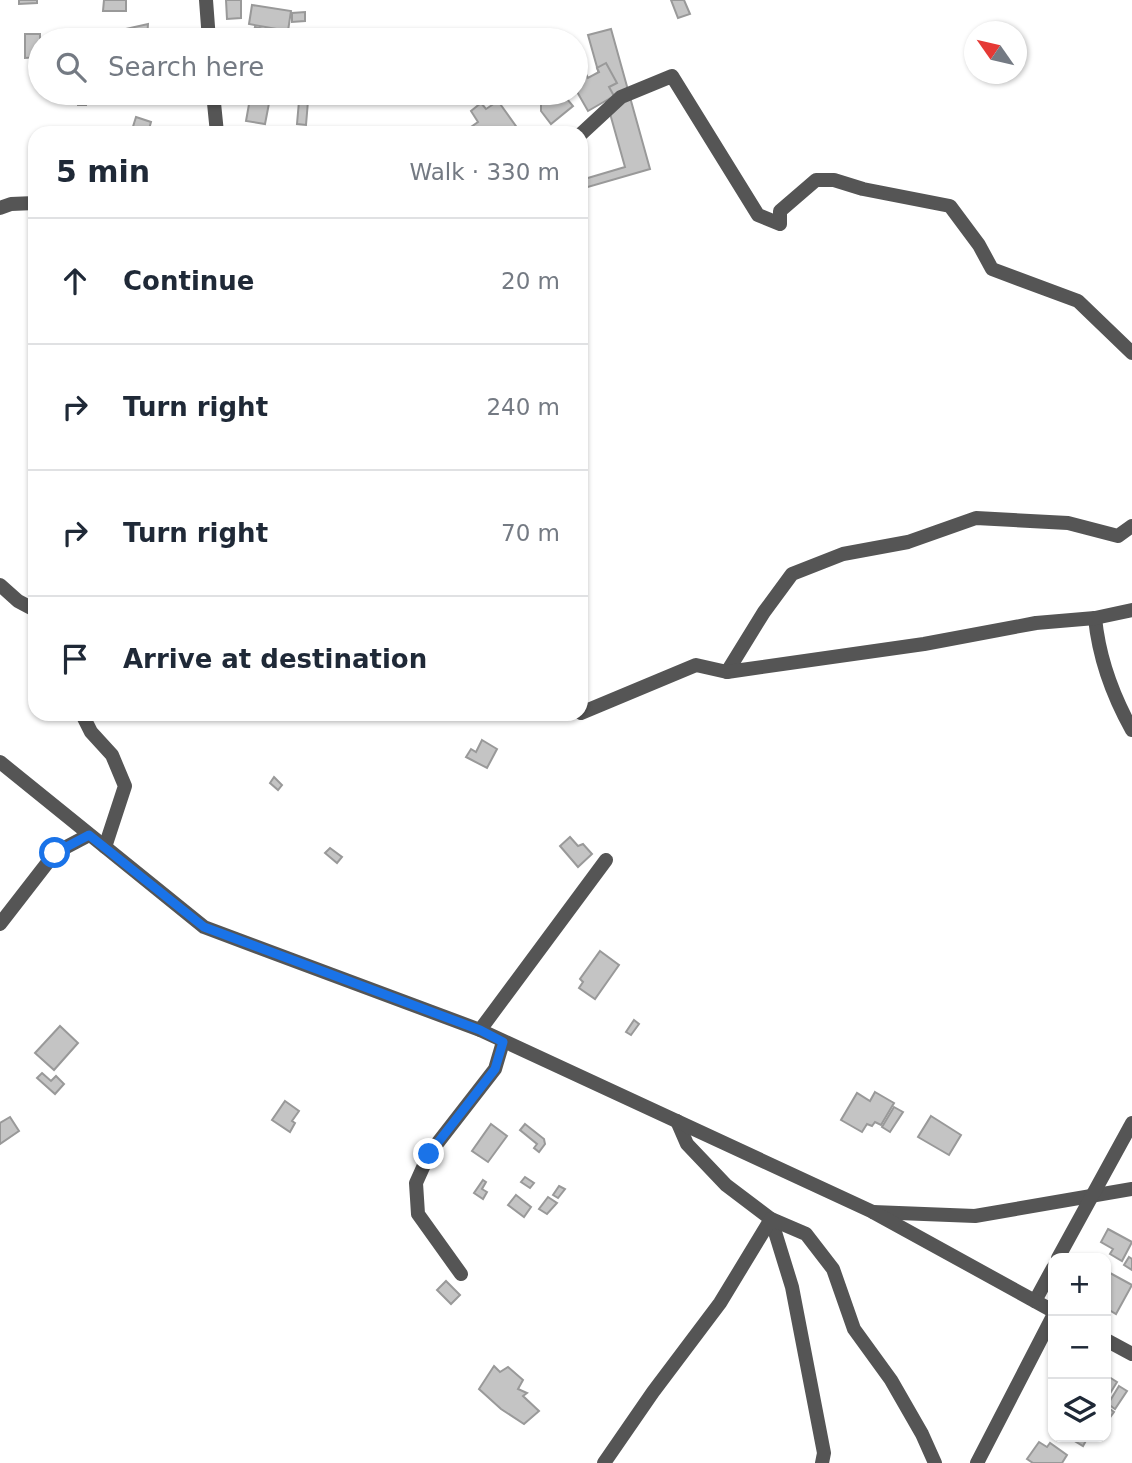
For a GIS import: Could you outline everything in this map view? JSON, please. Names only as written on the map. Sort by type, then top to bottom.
[{"type":"street","points":[[206,0],[208,28]]},
{"type":"street","points":[[588,128],[621,97],[672,76],[758,215],[780,224],[780,211],[816,180],[834,180],[863,189],[950,206],[979,245],[992,269],[1078,301],[1132,353]]},
{"type":"street","points":[[215,105],[216,126]]},
{"type":"street","points":[[0,208],[11,204],[28,203]]},
{"type":"street","points":[[727,672],[764,612],[792,574],[843,554],[908,542],[976,518],[1068,523],[1118,537],[1132,526]]},
{"type":"street","points":[[0,585],[28,606]]},
{"type":"street","points":[[588,710],[696,665],[727,672],[924,644],[1036,623],[1095,618],[1132,610]]},
{"type":"street","points":[[1095,618],[1098,648],[1121,711],[1132,730]]},
{"type":"street","points":[[85,721],[90,732],[112,755],[125,786],[105,847]]},
{"type":"street","points":[[0,762],[204,927],[480,1030],[873,1212],[1048,1308]]},
{"type":"street","points":[[0,924],[55,853],[89,835]]},
{"type":"street","points":[[480,1030],[606,860]]},
{"type":"street","points":[[461,1274],[418,1214],[416,1183],[429,1154],[495,1069],[503,1042]]},
{"type":"street","points":[[677,1121],[687,1144],[726,1185],[771,1219],[806,1234],[833,1269],[854,1329],[891,1380],[935,1463]]},
{"type":"street","points":[[1061,1253],[1132,1123]]},
{"type":"street","points":[[873,1212],[975,1216],[1132,1189]]},
{"type":"street","points":[[604,1463],[720,1303],[771,1219]]},
{"type":"street","points":[[771,1219],[792,1287],[824,1453],[822,1463]]},
{"type":"street","points":[[1035,1301],[1048,1277]]},
{"type":"street","points":[[978,1463],[1048,1327]]},
{"type":"street","points":[[1111,1343],[1132,1354]]},
{"type":"building","points":[[19,0],[37,0],[37,3],[19,4]]},
{"type":"building","points":[[104,0],[126,0],[126,11],[103,11]]},
{"type":"building","points":[[226,0],[241,0],[241,18],[227,19]]},
{"type":"building","points":[[671,0],[684,0],[690,14],[678,18]]},
{"type":"building","points":[[252,5],[291,11],[288,28],[249,24]]},
{"type":"building","points":[[305,12],[305,21],[292,22],[292,13]]},
{"type":"building","points":[[148,24],[148,28],[130,28]]},
{"type":"building","points":[[611,29],[650,169],[588,187],[588,178],[625,167],[588,35]]},
{"type":"building","points":[[25,34],[28,34],[28,58],[25,58]]},
{"type":"building","points":[[606,63],[617,83],[609,87],[614,96],[588,111],[585,105],[588,105],[588,78],[599,72],[597,68]]},
{"type":"building","points":[[249,105],[269,105],[265,124],[246,121]]},
{"type":"building","points":[[299,105],[308,105],[306,125],[297,124]]},
{"type":"building","points":[[478,105],[486,109],[492,105],[501,105],[516,126],[472,126],[478,122],[471,111]]},
{"type":"building","points":[[541,105],[573,106],[551,124],[541,111]]},
{"type":"building","points":[[136,117],[151,122],[150,126],[133,126]]},
{"type":"building","points":[[482,740],[497,749],[487,768],[466,757],[471,749],[476,752]]},
{"type":"building","points":[[274,777],[282,785],[278,790],[270,783]]},
{"type":"building","points":[[570,837],[578,846],[583,844],[592,854],[578,867],[560,846]]},
{"type":"building","points":[[330,848],[342,857],[337,863],[325,853]]},
{"type":"building","points":[[600,951],[619,965],[595,999],[579,988],[583,982],[580,979]]},
{"type":"building","points":[[634,1020],[639,1024],[631,1035],[626,1032]]},
{"type":"building","points":[[60,1026],[78,1043],[54,1070],[35,1053]]},
{"type":"building","points":[[42,1073],[51,1081],[56,1076],[64,1084],[55,1094],[37,1078]]},
{"type":"building","points":[[875,1092],[894,1103],[881,1125],[875,1122],[872,1126],[867,1124],[862,1132],[841,1120],[857,1093],[870,1101]]},
{"type":"building","points":[[285,1101],[299,1111],[292,1121],[295,1123],[290,1132],[272,1120]]},
{"type":"building","points":[[894,1107],[903,1112],[890,1132],[882,1127]]},
{"type":"building","points":[[931,1116],[961,1135],[949,1155],[918,1137]]},
{"type":"building","points":[[10,1117],[19,1131],[0,1144],[0,1123]]},
{"type":"building","points":[[491,1124],[507,1136],[488,1162],[472,1151]]},
{"type":"building","points":[[525,1124],[544,1139],[545,1144],[539,1152],[534,1148],[537,1144],[520,1130]]},
{"type":"building","points":[[525,1177],[534,1183],[530,1188],[521,1182]]},
{"type":"building","points":[[483,1180],[486,1182],[482,1189],[487,1192],[483,1199],[474,1193]]},
{"type":"building","points":[[559,1186],[565,1189],[558,1198],[553,1195]]},
{"type":"building","points":[[516,1195],[531,1207],[524,1217],[508,1205]]},
{"type":"building","points":[[548,1197],[557,1203],[547,1214],[539,1209]]},
{"type":"building","points":[[1108,1229],[1132,1242],[1122,1261],[1111,1255],[1113,1249],[1101,1242]]},
{"type":"building","points":[[1129,1257],[1132,1259],[1132,1270],[1124,1265]]},
{"type":"building","points":[[1111,1274],[1132,1285],[1116,1314],[1111,1311]]},
{"type":"building","points":[[446,1281],[460,1295],[451,1304],[437,1290]]},
{"type":"building","points":[[494,1366],[500,1372],[508,1367],[523,1380],[518,1389],[527,1393],[523,1396],[539,1411],[524,1424],[501,1409],[479,1389]]},
{"type":"building","points":[[1111,1378],[1117,1382],[1111,1392]]},
{"type":"building","points":[[1119,1386],[1127,1391],[1115,1409],[1111,1406],[1111,1399]]},
{"type":"building","points":[[1039,1442],[1047,1447],[1050,1443],[1067,1455],[1062,1463],[1033,1463],[1027,1459]]},
{"type":"route","points":[[55,853],[89,835],[204,927],[480,1030],[503,1042],[495,1069],[429,1154]]}]
